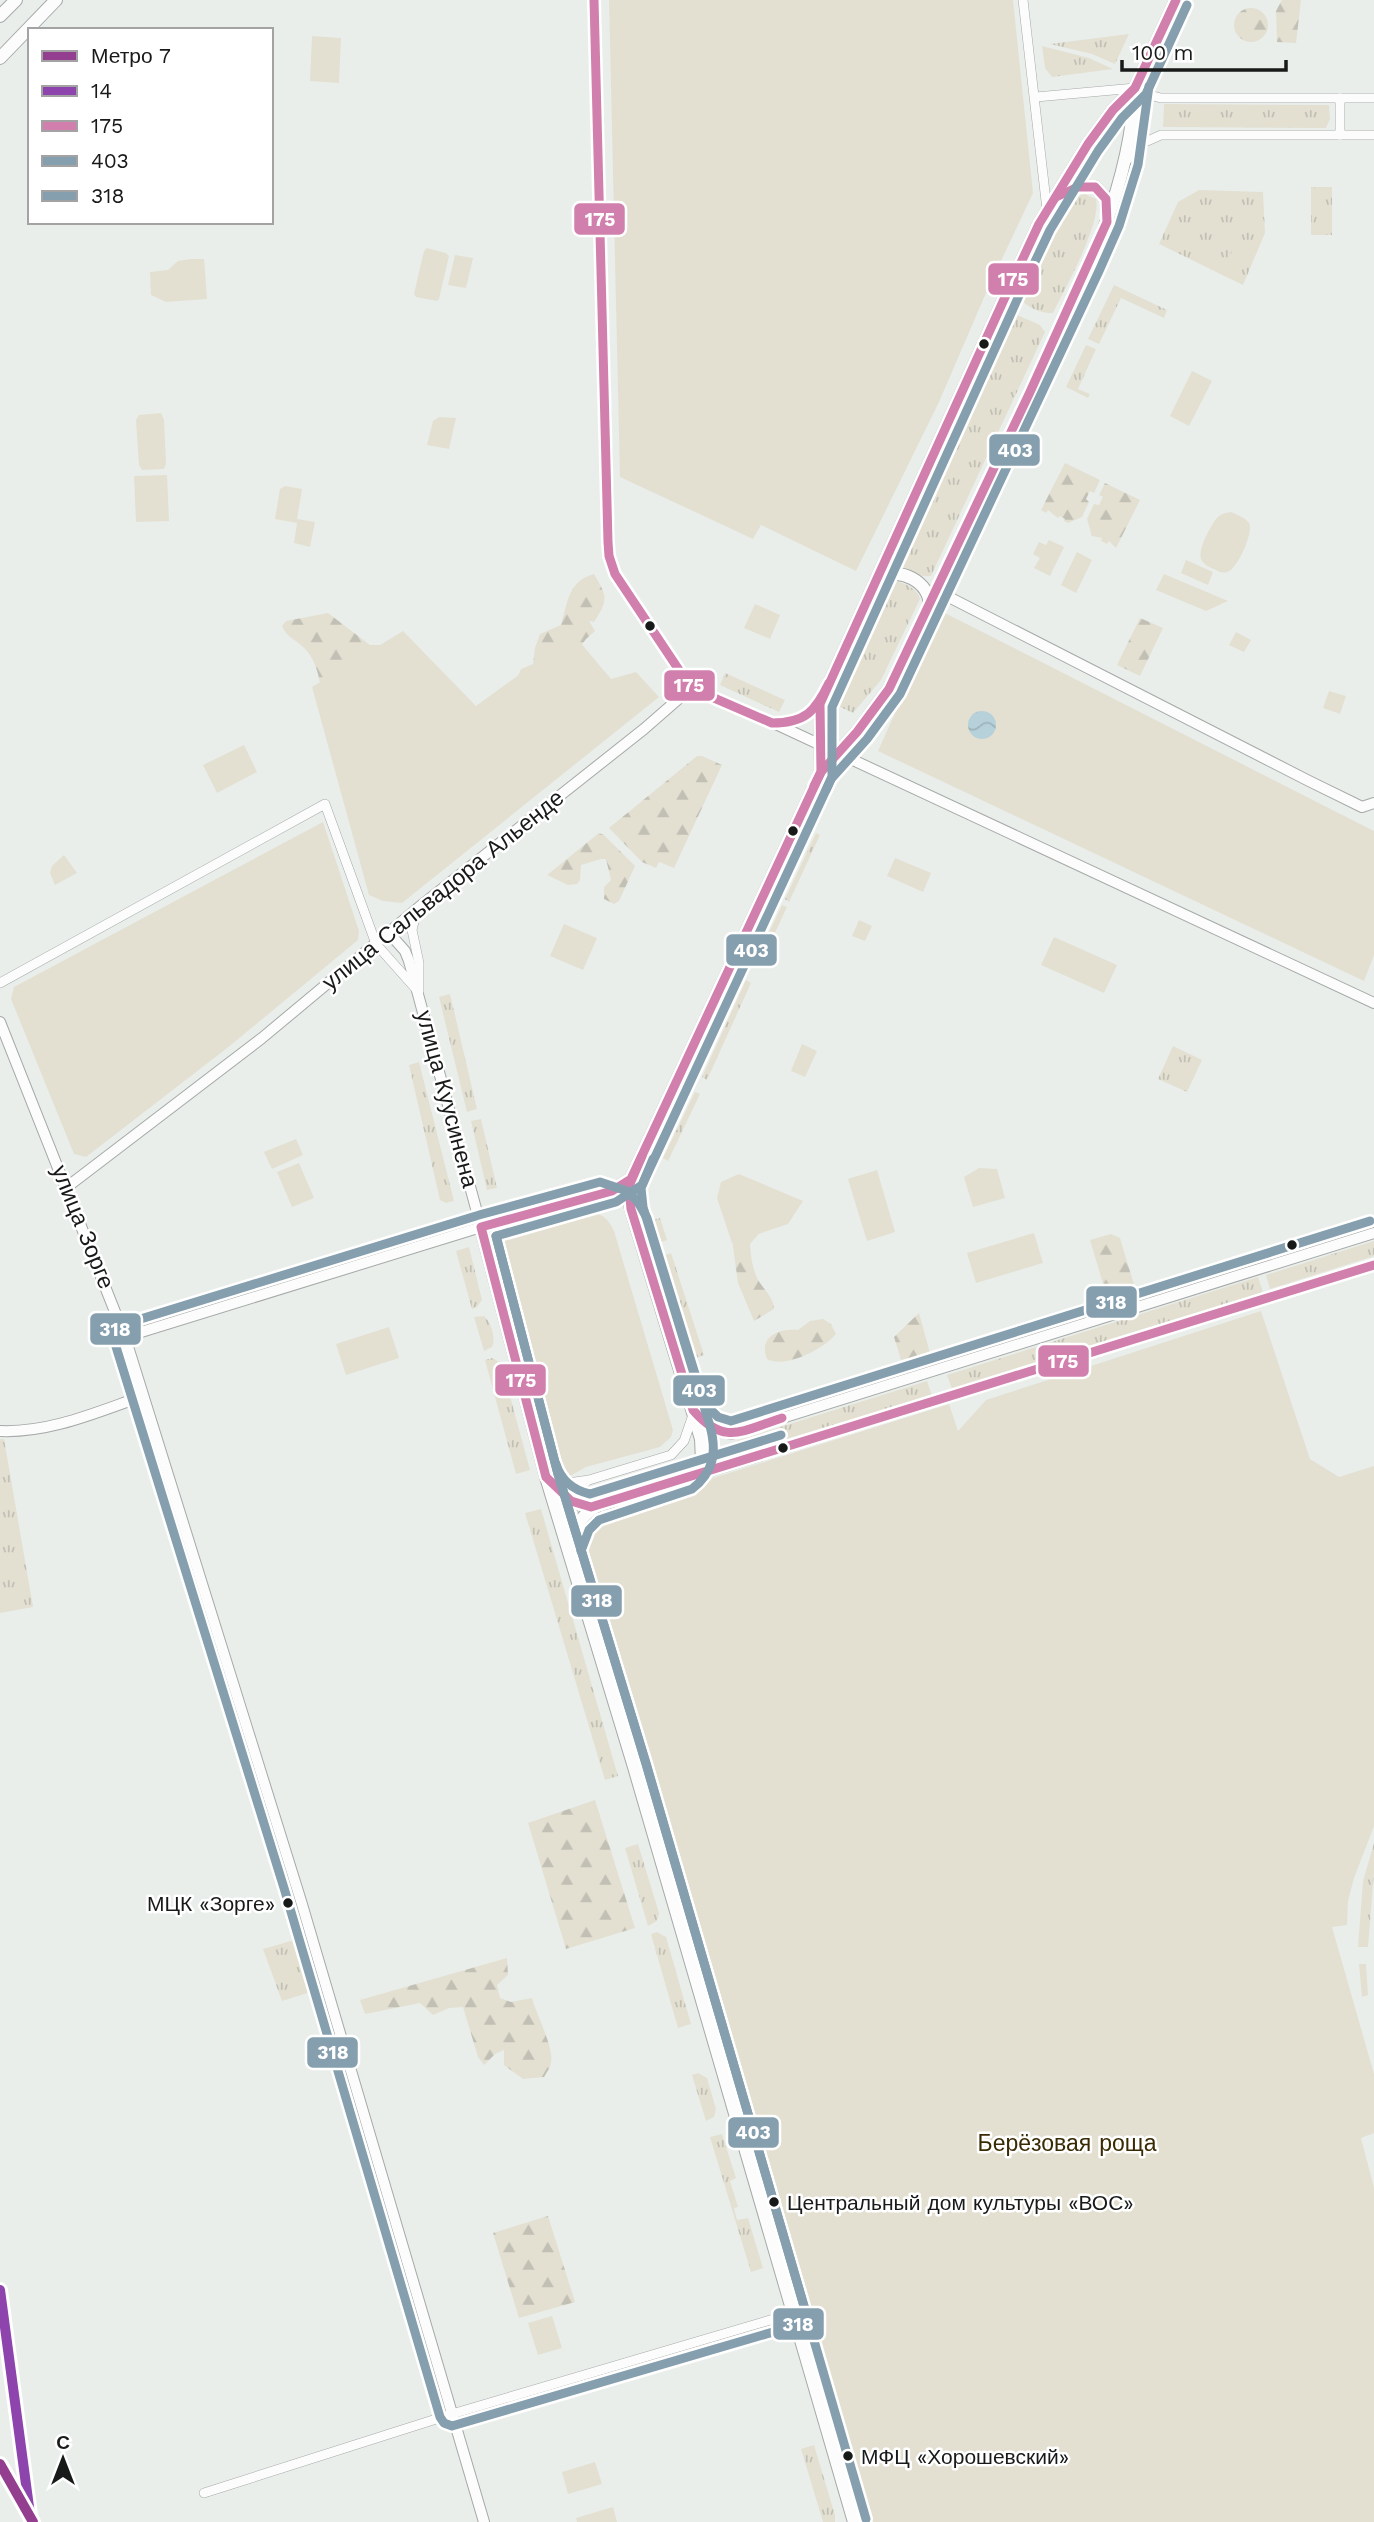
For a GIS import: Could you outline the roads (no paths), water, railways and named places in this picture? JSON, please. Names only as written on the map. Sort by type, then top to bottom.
[{"type":"main road","points":[[2,14],[14,0]]},
{"type":"main road","points":[[29,28],[56,0]]},
{"type":"main road","points":[[821,772],[820,704],[1011,284],[1047,210],[1088,144],[1113,110],[1135,88],[1176,0]]},
{"type":"main road","points":[[0,58],[28,29]]},
{"type":"main road","points":[[569,1547],[578,1522],[583,1515],[597,1506],[685,1479],[697,1469],[703,1453],[694,1410],[629,1198],[631,1179],[821,772],[857,732],[889,689],[930,607],[1071,303],[1107,222],[1126,160],[1135,88]]},
{"type":"main road","points":[[1056,197],[1078,187],[1095,187],[1106,199],[1107,222]]},
{"type":"main road","points":[[878,577],[895,572],[911,578],[926,587],[930,607]]},
{"type":"main road","points":[[481,1227],[600,1194],[631,1179]]},
{"type":"main road","points":[[600,1194],[619,1201],[636,1223]]},
{"type":"main road","name":"улица Куусинена","points":[[481,1227],[547,1477],[854,2522]]},
{"type":"main road","points":[[547,1477],[572,1502],[597,1506]]},
{"type":"street","points":[[594,0],[609,556],[615,574],[691,688],[772,723],[1374,1003]]},
{"type":"street","points":[[1023,0],[1047,210]]},
{"type":"street","points":[[1036,97],[1135,88],[1161,98],[1374,98]]},
{"type":"street","points":[[1340,98],[1340,135]]},
{"type":"street","points":[[1126,160],[1143,143],[1161,135],[1374,135]]},
{"type":"street","points":[[937,591],[1374,812]]},
{"type":"street","name":"улица Сальвадора Альенде","points":[[67,1187],[262,1038],[418,908],[644,729],[691,688]]},
{"type":"street","points":[[772,723],[794,722],[808,715],[820,704]]},
{"type":"street","points":[[1362,807],[1374,803]]},
{"type":"street","points":[[0,983],[325,804],[376,944],[419,993]]},
{"type":"street","points":[[418,908],[412,930],[419,963],[419,993]]},
{"type":"street","name":"улица Куусинена","points":[[389,933],[404,951],[419,993],[481,1227]]},
{"type":"street","name":"улица Зорге","points":[[0,1021],[125,1337],[299,1893],[484,2522]]},
{"type":"street","points":[[125,1337],[481,1227]]},
{"type":"street","points":[[547,1477],[568,1483],[589,1480],[671,1455],[684,1441],[694,1410],[712,1429],[731,1434],[1374,1233]]},
{"type":"street","points":[[685,1479],[1374,1265]]},
{"type":"street","points":[[0,1431],[36,1429],[62,1423],[144,1396]]},
{"type":"street","points":[[569,1547],[568,1522],[572,1502],[576,1493],[589,1480]]},
{"type":"street","points":[[204,2493],[453,2414],[794,2313]]},
{"type":"water","points":[[982,711],[992,715],[996,725],[992,735],[982,739],[972,735],[968,725],[972,715]]},
{"type":"metro line","name":"7","points":[[0,2464],[33,2522]]},
{"type":"place","name":"МЦК «Зорге»","points":[[288,1903]]},
{"type":"place","name":"Центральный дом культуры «ВОС»","points":[[774,2202]]},
{"type":"place","name":"МФЦ «Хорошевский»","points":[[848,2456]]},
{"type":"park label","name":"Берёзовая роща","points":[[1067,2143]]}]
